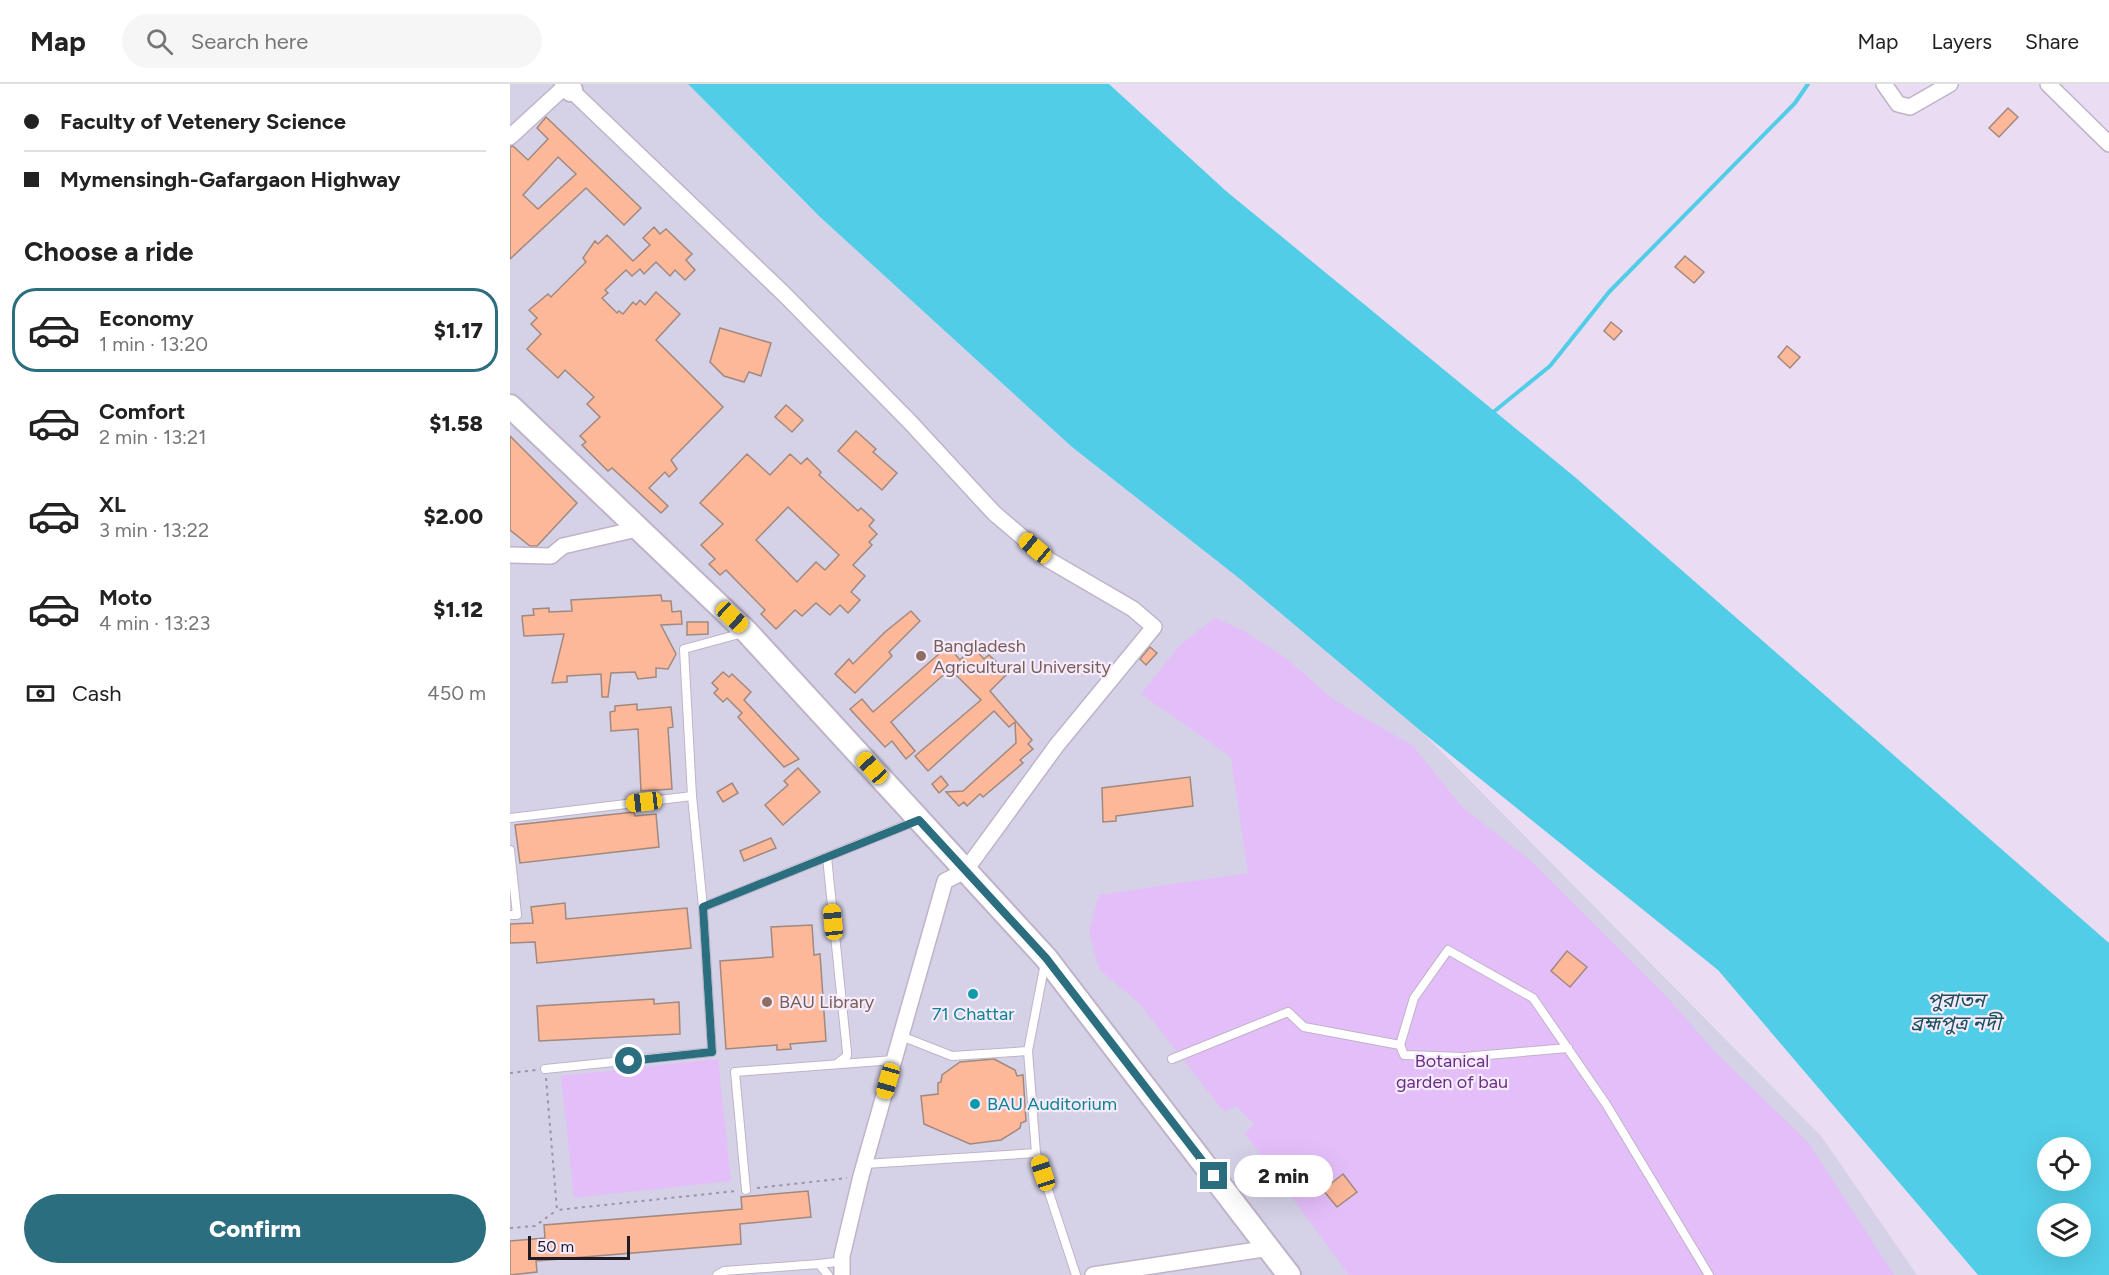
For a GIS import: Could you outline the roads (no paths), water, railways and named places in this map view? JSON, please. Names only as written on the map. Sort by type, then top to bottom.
[{"type":"main road","points":[[510,406],[747,632],[1046,958],[1289,1275]]},
{"type":"street","points":[[1884,84],[1898,104],[1910,107],[1950,84]]},
{"type":"street","points":[[2048,84],[2109,144]]},
{"type":"street","points":[[510,137],[560,91],[568,87],[784,294],[910,422],[994,513],[1049,560],[1133,609],[1154,627],[1057,745],[965,871],[945,881],[863,1170],[842,1256],[842,1275]]},
{"type":"street","points":[[510,555],[551,556],[563,546],[638,530]]},
{"type":"street","points":[[1093,1275],[1270,1248]]},
{"type":"lane","points":[[545,1069],[712,1052],[703,907],[692,796],[684,649],[747,632]]},
{"type":"lane","points":[[510,818],[692,796]]},
{"type":"lane","points":[[703,907],[919,820]]},
{"type":"lane","points":[[510,850],[517,915],[510,915]]},
{"type":"lane","points":[[827,857],[847,1052],[847,1056],[836,1064]]},
{"type":"lane","points":[[1568,1048],[1464,1057],[1404,1055],[1400,1045],[1414,998],[1448,950],[1533,998],[1568,1048],[1606,1104],[1708,1275]]},
{"type":"lane","points":[[1046,958],[1028,1051],[1036,1153],[1076,1275]]},
{"type":"lane","points":[[1172,1059],[1288,1012],[1304,1027],[1400,1045]]},
{"type":"lane","points":[[900,1036],[952,1056],[1028,1051]]},
{"type":"lane","points":[[746,1190],[735,1072],[894,1060]]},
{"type":"lane","points":[[863,1170],[1036,1153]]},
{"type":"lane","points":[[717,1275],[724,1271],[836,1262],[842,1256]]},
{"type":"lane","points":[[819,1264],[828,1275]]},
{"type":"water","name":"পুরাতন ব্রহ্মপুত্র নদী","points":[[688,84],[1109,84],[1226,191],[1576,478],[2109,943],[2109,1275],[1978,1275],[1718,970],[1422,732],[1240,579],[1072,447],[820,217]]},
{"type":"waterway","points":[[1491,414],[1550,366],[1609,292],[1795,103],[1808,84]]},
{"type":"place","name":"Bangladesh Agricultural University","points":[[921,656]]},
{"type":"place","name":"71 Chattar","points":[[973,994]]},
{"type":"place","name":"BAU Library","points":[[767,1002]]},
{"type":"place","name":"BAU Auditorium","points":[[975,1104]]},
{"type":"park label","name":"Botanical garden of bau","points":[[1452,1071]]}]
